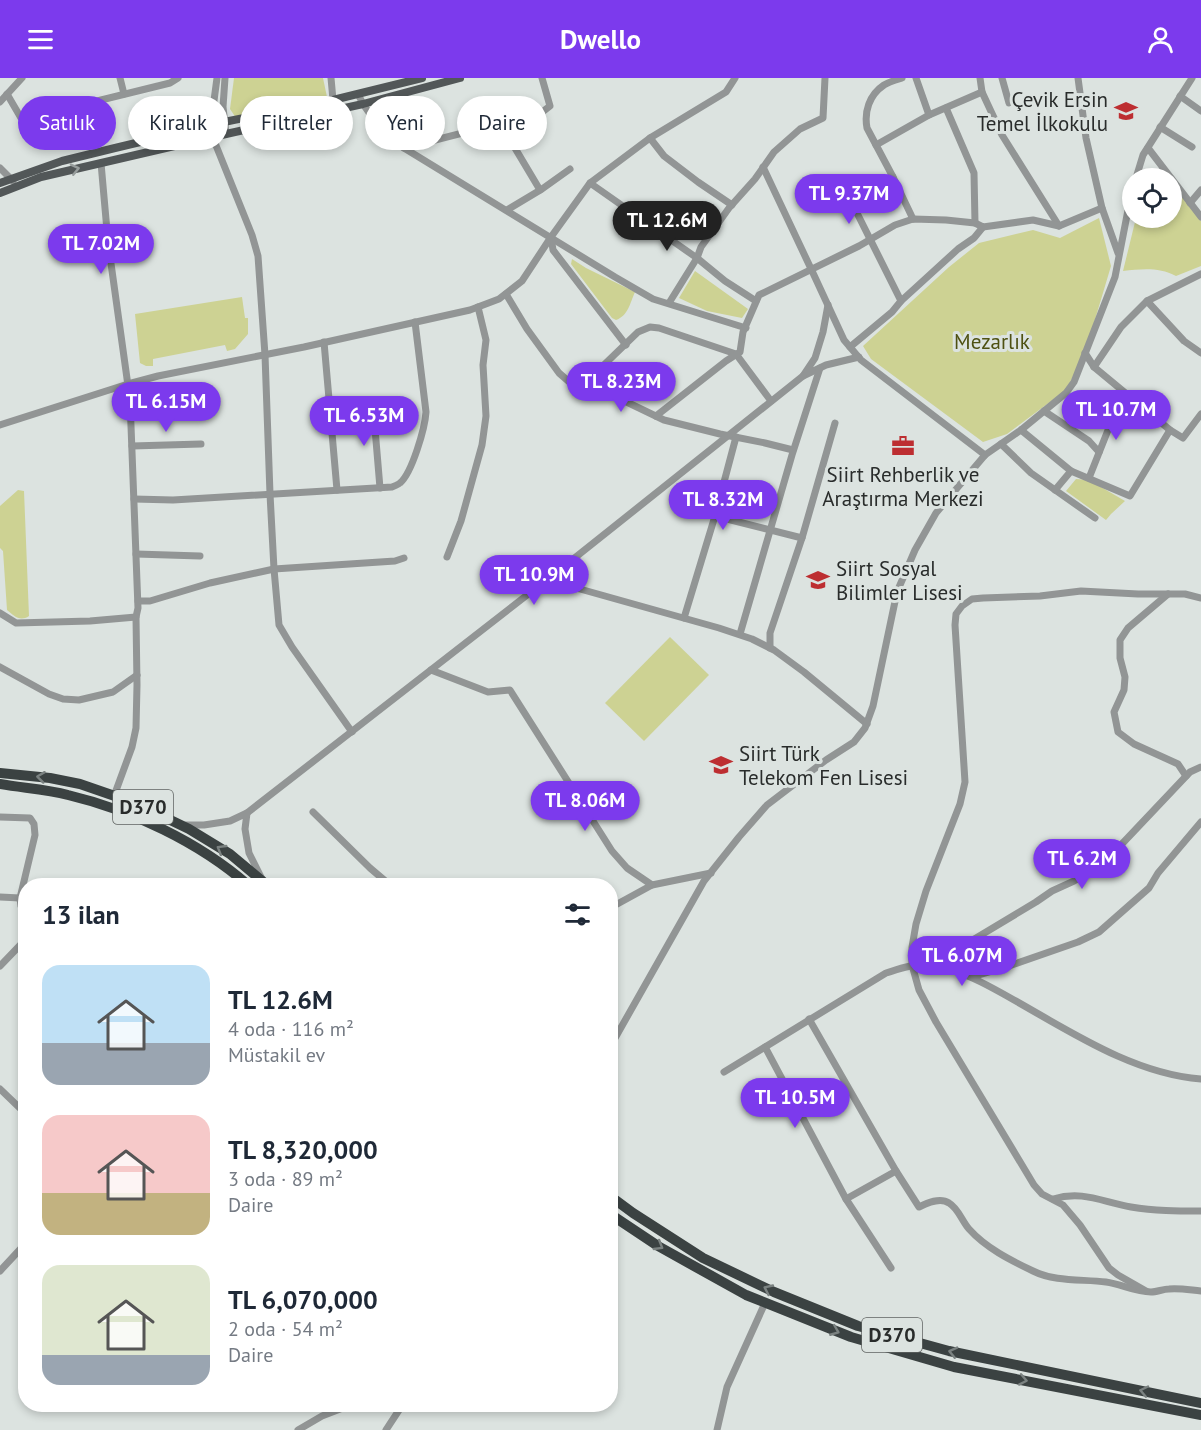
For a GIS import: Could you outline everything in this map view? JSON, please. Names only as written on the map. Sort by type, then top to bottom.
[{"type":"highway","name":"D370","points":[[0,773],[50,778],[80,784],[135,804],[179,825],[230,854],[259,878]]},
{"type":"highway","name":"D370","points":[[0,784],[68,794],[132,815],[187,842],[240,878]]},
{"type":"highway","name":"D370","points":[[618,1202],[703,1258],[774,1292],[858,1326],[949,1351],[1201,1403]]},
{"type":"highway","name":"D370","points":[[618,1219],[657,1246],[746,1295],[851,1337],[954,1366],[1201,1415]]},
{"type":"main road","points":[[350,96],[422,78]]},
{"type":"main road","points":[[228,134],[363,104],[460,78]]},
{"type":"main road","points":[[0,183],[62,161],[128,145]]},
{"type":"main road","points":[[0,193],[41,177],[156,150]]},
{"type":"street","points":[[0,102],[22,78]]},
{"type":"street","points":[[120,78],[124,94]]},
{"type":"street","points":[[7,94],[21,118],[124,94],[178,78]]},
{"type":"street","points":[[215,96],[217,78]]},
{"type":"street","points":[[224,96],[225,78]]},
{"type":"street","points":[[331,78],[333,96]]},
{"type":"street","points":[[542,78],[550,106],[547,108]]},
{"type":"street","points":[[0,424],[128,384],[470,310],[499,299],[522,281],[590,183],[650,138],[726,92],[735,78]]},
{"type":"street","points":[[669,303],[697,258],[701,247],[774,152],[801,129],[823,118],[825,78]]},
{"type":"street","points":[[902,78],[882,86],[867,107],[866,121],[867,128],[913,219]]},
{"type":"street","points":[[916,78],[929,115]]},
{"type":"street","points":[[980,78],[982,92],[1002,135],[1059,226]]},
{"type":"street","points":[[1002,78],[1009,103]]},
{"type":"street","points":[[1078,78],[1086,138],[1102,208],[1119,256]]},
{"type":"street","points":[[1139,168],[1143,155],[1192,78]]},
{"type":"street","points":[[876,145],[929,115],[982,92]]},
{"type":"street","points":[[358,94],[365,107]]},
{"type":"street","points":[[1180,96],[1201,111]]},
{"type":"street","points":[[946,108],[974,173],[975,223]]},
{"type":"street","points":[[1160,128],[1192,147]]},
{"type":"street","points":[[650,138],[664,156],[732,205]]},
{"type":"street","points":[[1148,148],[1163,168]]},
{"type":"street","points":[[218,150],[252,235],[258,256],[265,355],[274,569],[279,625],[352,732]]},
{"type":"street","points":[[407,150],[653,299],[746,328]]},
{"type":"street","points":[[516,150],[540,190]]},
{"type":"street","points":[[101,163],[108,242],[130,400],[138,601],[136,728],[132,747],[114,796]]},
{"type":"street","points":[[763,167],[844,340],[859,357],[985,455]]},
{"type":"street","points":[[0,168],[18,186]]},
{"type":"street","points":[[507,210],[570,169]]},
{"type":"street","points":[[893,177],[855,193],[851,201],[901,301]]},
{"type":"street","points":[[590,183],[756,302]]},
{"type":"street","points":[[1190,203],[1201,190]]},
{"type":"street","points":[[1182,193],[1201,217]]},
{"type":"street","points":[[656,416],[740,352],[743,332],[759,295],[895,225],[913,219],[975,223],[984,227],[1034,220],[1059,226],[1102,208]]},
{"type":"street","points":[[850,347],[892,312],[901,301],[984,227]]},
{"type":"street","points":[[618,1033],[704,882],[739,837],[766,805],[854,742],[866,728],[873,706],[897,592],[915,550],[936,513],[985,455],[1021,430],[1066,393],[1074,382],[1115,277],[1125,228]]},
{"type":"street","points":[[551,237],[553,250],[626,345]]},
{"type":"street","points":[[1094,367],[1121,327],[1147,301],[1201,274]]},
{"type":"street","points":[[506,294],[527,329],[560,373],[574,386],[612,395],[664,420],[793,450]]},
{"type":"street","points":[[1147,301],[1184,341],[1201,353]]},
{"type":"street","points":[[803,376],[815,358],[828,306]]},
{"type":"street","points":[[447,557],[461,521],[482,445],[486,416],[483,365],[486,340],[478,307]]},
{"type":"street","points":[[134,499],[173,500],[380,488],[392,487],[400,483],[407,474],[425,424],[426,412],[415,322]]},
{"type":"street","points":[[580,388],[638,332],[650,327],[736,354],[771,402]]},
{"type":"street","points":[[324,342],[337,490]]},
{"type":"street","points":[[1085,353],[1094,367],[1170,430],[1183,438],[1201,414]]},
{"type":"street","points":[[179,825],[204,825],[230,821],[247,813],[732,436],[803,376],[826,365],[859,357]]},
{"type":"street","points":[[740,634],[793,450],[820,368]]},
{"type":"street","points":[[1089,478],[1112,420],[1129,395]]},
{"type":"street","points":[[373,405],[380,488]]},
{"type":"street","points":[[1044,411],[1089,441],[1099,452]]},
{"type":"street","points":[[771,648],[770,633],[802,538],[835,423]]},
{"type":"street","points":[[1021,430],[1071,471],[1130,496],[1170,430]]},
{"type":"street","points":[[684,618],[715,516],[732,436]]},
{"type":"street","points":[[132,447],[201,444]]},
{"type":"street","points":[[1001,444],[1031,473],[1095,518]]},
{"type":"street","points":[[1055,490],[1071,471]]},
{"type":"street","points":[[715,516],[802,538]]},
{"type":"street","points":[[136,554],[200,556]]},
{"type":"street","points":[[138,601],[150,601],[210,583],[274,569],[395,561],[404,558]]},
{"type":"street","points":[[551,577],[580,590],[719,627],[752,639],[771,648],[804,672],[867,724]]},
{"type":"street","points":[[1146,1291],[1109,1268],[1080,1225],[1063,1205],[1042,1194],[1034,1185],[919,990],[912,965],[912,947],[926,891],[960,804],[965,782],[955,625],[956,614],[962,606],[972,599],[1040,596],[1081,591],[1185,594],[1201,598]]},
{"type":"street","points":[[1168,594],[1128,628],[1120,640],[1120,658],[1125,677],[1124,690],[1114,712],[1118,732],[1134,744],[1178,764],[1186,776]]},
{"type":"street","points":[[0,613],[16,623],[136,617]]},
{"type":"street","points":[[0,667],[49,694],[63,699],[80,700],[113,692],[137,675]]},
{"type":"street","points":[[431,670],[488,692],[510,690],[612,851],[627,868],[652,885]]},
{"type":"street","points":[[931,965],[1052,891],[1101,865],[1186,776],[1201,767]]},
{"type":"street","points":[[314,812],[382,878]]},
{"type":"street","points":[[247,813],[245,829],[249,853],[263,878]]},
{"type":"street","points":[[0,817],[30,818],[34,824],[35,835],[25,878]]},
{"type":"street","points":[[972,977],[1078,942],[1100,932],[1149,888],[1158,873],[1201,822]]},
{"type":"street","points":[[618,904],[652,885],[711,873]]},
{"type":"street","points":[[0,897],[18,898]]},
{"type":"street","points":[[0,966],[18,947]]},
{"type":"street","points":[[724,1072],[886,973],[912,965],[931,965],[972,977],[1098,1047],[1156,1071],[1189,1079],[1201,1079]]},
{"type":"street","points":[[809,1019],[919,1207],[932,1201],[949,1203],[967,1227],[993,1250],[1035,1272],[1048,1276],[1108,1282],[1129,1289],[1146,1291],[1180,1288],[1201,1292]]},
{"type":"street","points":[[765,1047],[846,1199],[891,1268]]},
{"type":"street","points":[[0,1089],[18,1106]]},
{"type":"street","points":[[846,1199],[896,1171]]},
{"type":"street","points":[[1053,1199],[1078,1195],[1129,1207],[1175,1212],[1201,1211]]},
{"type":"street","points":[[0,1271],[18,1252]]},
{"type":"street","points":[[717,1430],[727,1387],[765,1303]]},
{"type":"street","points":[[298,1430],[332,1412]]},
{"type":"street","points":[[386,1430],[398,1412]]},
{"type":"green space","points":[[234,78],[323,78],[327,96],[240,96],[240,117],[236,118],[230,109]]},
{"type":"green space","points":[[1182,197],[1201,221],[1201,266],[1176,276],[1157,270],[1123,271],[1134,228],[1182,228]]},
{"type":"green space","name":"Mezarlık","points":[[1099,218],[1111,266],[1085,353],[1066,390],[1007,434],[983,442],[871,359],[863,346],[949,267],[979,243],[1033,230],[1060,238]]},
{"type":"green space","points":[[572,259],[635,292],[628,309],[620,318],[616,320],[612,318],[571,264]]},
{"type":"green space","points":[[695,271],[748,309],[742,318],[707,311],[679,298]]},
{"type":"green space","points":[[242,297],[245,318],[248,318],[248,334],[235,349],[227,351],[225,345],[153,359],[153,366],[140,363],[135,314]]},
{"type":"green space","points":[[1076,479],[1089,480],[1125,501],[1106,520],[1066,491]]},
{"type":"green space","points":[[18,490],[24,491],[29,616],[23,618],[7,610],[3,551],[0,548],[0,506]]},
{"type":"green space","points":[[670,637],[709,675],[644,741],[605,703]]},
{"type":"place","name":"Çevik Ersin Temel İlkokulu","points":[[1126,111]]},
{"type":"place","name":"Siirt Rehberlik ve Araştırma Merkezi","points":[[903,446]]},
{"type":"place","name":"Siirt Sosyal Bilimler Lisesi","points":[[818,580]]},
{"type":"place","name":"Siirt Türk Telekom Fen Lisesi","points":[[721,765]]}]
